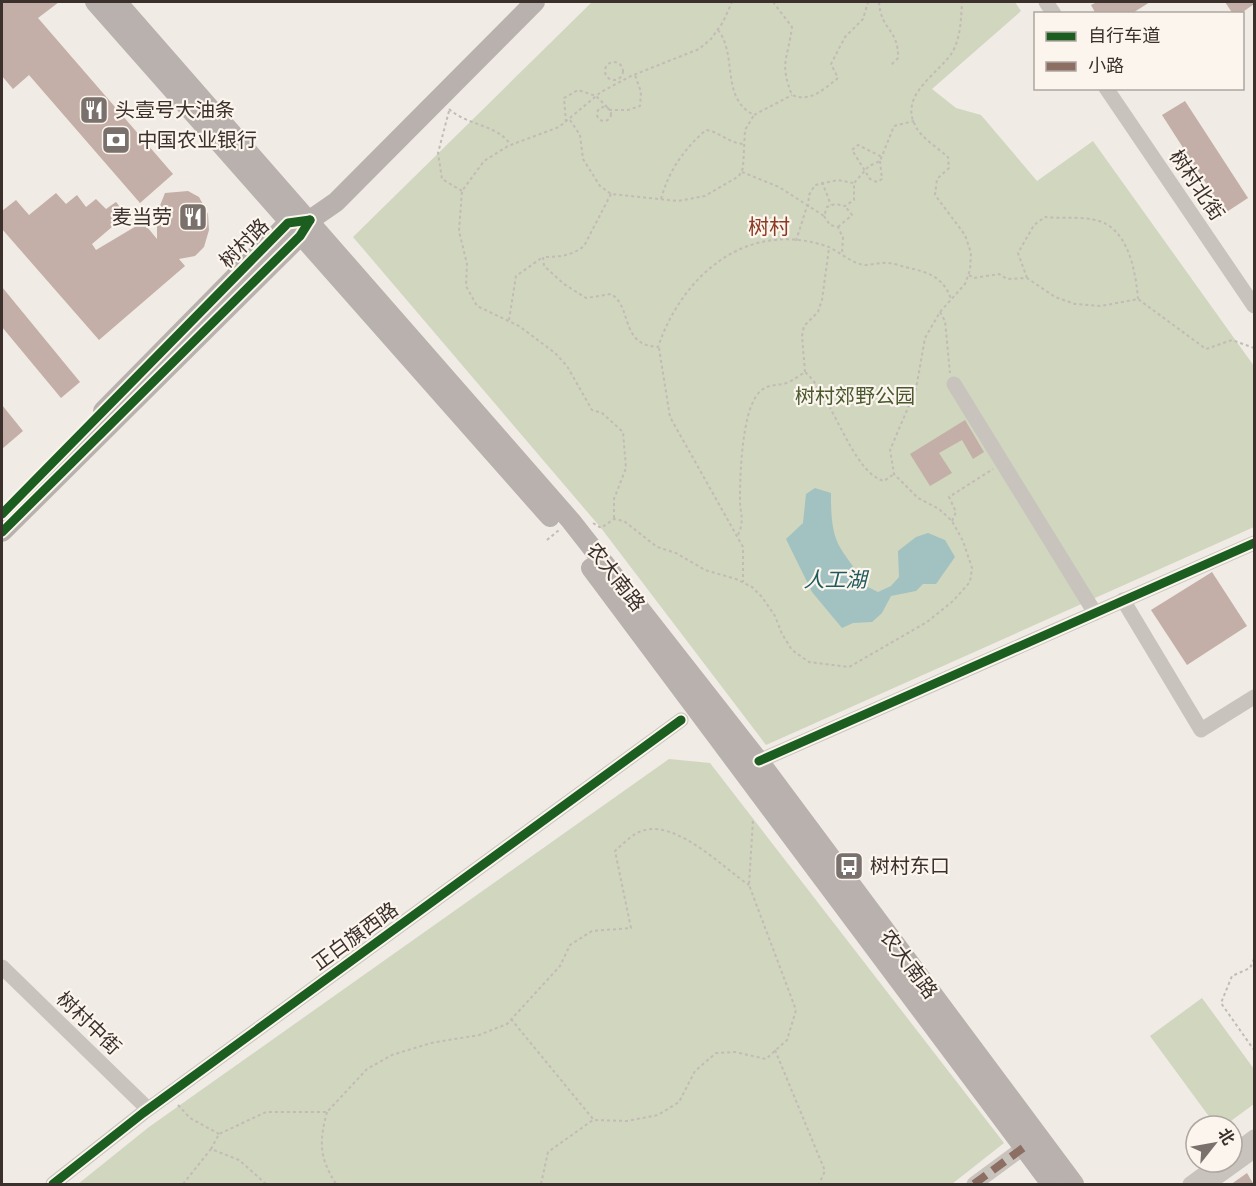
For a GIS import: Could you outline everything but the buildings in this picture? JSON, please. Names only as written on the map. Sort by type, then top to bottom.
[{"type":"main road","name":"农大南路","points":[[95,2],[571,521],[759,761],[1074,1185]]},
{"type":"main road","name":"农大南路","points":[[117,2],[300,226],[568,537],[745,770],[1051,1185]]},
{"type":"main road","name":"树村路","points":[[2,514],[300,226],[336,202],[445,102],[535,2]]},
{"type":"main road","name":"树村路","points":[[2,532],[300,226]]},
{"type":"street","name":"树村北街","points":[[1107,90],[1254,306]]},
{"type":"street","points":[[954,384],[1095,613]]},
{"type":"street","points":[[759,761],[1254,543]]},
{"type":"street","points":[[1123,600],[1201,730],[1254,697]]},
{"type":"street","name":"正白旗西路","points":[[53,1185],[148,1109],[681,720]]},
{"type":"street","name":"树村中街","points":[[2,967],[148,1109]]},
{"type":"street","points":[[974,1185],[1023,1148]]},
{"type":"street","points":[[1208,1185],[1254,1151]]},
{"type":"street","points":[[1190,1185],[1204,1174]]},
{"type":"path","points":[[614,519],[614,499],[626,468],[623,432],[602,412],[592,410],[567,366],[555,353],[509,320],[477,306],[466,286],[468,264],[459,231],[462,191],[484,161],[511,144],[570,120],[596,96],[635,75],[699,49],[717,30],[732,2]]},
{"type":"path","points":[[773,2],[792,27],[790,45],[783,63],[792,95]]},
{"type":"path","points":[[792,95],[799,98],[816,96],[838,78],[831,64],[846,37],[863,19],[868,2]]},
{"type":"path","points":[[879,2],[880,17],[897,38],[899,45],[898,58],[890,66]]},
{"type":"path","points":[[588,518],[601,528],[614,519],[624,521],[657,547],[676,553],[705,570],[743,582],[762,597],[792,650],[809,662],[849,667],[927,622],[953,601],[970,582],[972,568],[963,541],[952,521],[939,509],[918,498],[894,474],[890,450],[916,389],[925,338],[940,312],[965,284],[969,274],[971,253],[965,235],[935,195],[937,179],[949,168],[948,157],[914,125],[912,107],[919,88],[951,54],[958,40],[962,2]]},
{"type":"path","points":[[717,30],[727,45],[729,75],[735,98],[746,111],[754,115]]},
{"type":"path","points":[[612,80],[618,79],[622,74],[622,68],[616,62],[608,64],[605,69],[607,77],[612,80],[614,86]]},
{"type":"path","points":[[566,122],[564,98],[578,90],[596,96],[610,110],[612,114],[608,120],[599,118],[597,114],[604,106],[610,110],[628,110],[640,106],[641,92],[635,75]]},
{"type":"path","points":[[570,120],[580,135],[583,159],[600,186],[610,194],[678,201],[705,196],[740,176],[745,130],[754,115],[792,95]]},
{"type":"path","points":[[445,102],[461,120],[498,132],[511,144]]},
{"type":"path","points":[[445,102],[438,153],[442,178],[462,191]]},
{"type":"path","points":[[882,157],[858,145],[852,150],[866,169],[870,179],[877,182],[882,179],[880,161],[882,157],[894,126],[914,121]]},
{"type":"path","points":[[661,199],[666,181],[676,164],[706,130],[714,131],[735,143],[743,144]]},
{"type":"path","points":[[824,216],[827,207],[845,206],[854,200],[854,183],[866,169],[880,161]]},
{"type":"path","points":[[741,172],[779,187],[824,216],[830,225],[838,227]]},
{"type":"path","points":[[796,241],[808,206],[809,195],[815,185],[838,180],[854,183]]},
{"type":"path","points":[[822,182],[831,205]]},
{"type":"path","points":[[509,320],[516,276],[543,256],[559,257],[577,252],[591,234],[610,194]]},
{"type":"path","points":[[838,227],[852,215],[845,206]]},
{"type":"path","points":[[1027,278],[1018,253],[1034,225],[1045,217],[1105,223],[1117,234],[1129,255],[1136,278],[1138,299]]},
{"type":"path","points":[[838,227],[843,238],[841,254]]},
{"type":"path","points":[[743,582],[745,563],[743,547],[738,535],[670,417],[658,347],[678,303],[694,282],[710,268],[747,244],[796,241],[829,248],[867,265],[885,262],[924,270],[947,287],[951,299]]},
{"type":"path","points":[[829,248],[822,300],[818,312],[804,326],[802,336],[805,372],[814,380],[835,413],[852,450],[875,478],[884,481],[894,474]]},
{"type":"path","points":[[543,256],[544,266],[577,294],[586,298],[610,294],[615,297],[621,305],[623,317],[639,342],[658,347]]},
{"type":"path","points":[[969,274],[974,278],[999,274],[1007,279],[1027,278],[1056,297],[1075,304],[1101,306],[1138,299],[1206,349],[1232,340],[1254,348]]},
{"type":"path","points":[[940,312],[945,321],[949,348],[947,365],[954,384]]},
{"type":"path","points":[[738,535],[743,523],[740,502],[740,462],[745,443],[747,415],[757,394],[771,384],[788,382],[805,372]]},
{"type":"path","points":[[952,521],[956,512],[949,497],[1002,463]]},
{"type":"path","points":[[541,1185],[548,1152],[593,1120],[627,1121],[658,1115],[679,1102],[695,1071],[716,1053],[735,1052],[766,1059],[787,1040],[796,1010],[749,885],[753,819]]},
{"type":"path","points":[[336,1185],[325,1166],[320,1138],[327,1112],[367,1069],[392,1055],[431,1043],[479,1035],[511,1019],[560,966],[570,945],[592,931],[631,928],[615,851],[645,830],[671,831],[704,850],[723,868],[749,885]]},
{"type":"path","points":[[1254,959],[1250,968],[1232,976],[1221,1003],[1254,1050]]},
{"type":"path","points":[[511,1019],[593,1120]]},
{"type":"path","points":[[775,1050],[825,1171],[819,1185]]},
{"type":"path","points":[[170,1094],[190,1118],[219,1134]]},
{"type":"path","points":[[183,1185],[211,1149],[219,1134],[266,1112],[327,1112]]},
{"type":"path","points":[[211,1149],[239,1160],[266,1185]]},
{"type":"green space","name":"树村郊野公园","points":[[592,2],[1015,2],[1021,11],[932,89],[956,108],[981,115],[1037,181],[1093,141],[1254,366],[1254,527],[766,745],[601,528],[353,237]]},
{"type":"green space","points":[[669,759],[710,763],[1004,1143],[952,1184],[78,1184],[149,1127]]},
{"type":"green space","points":[[1202,998],[1254,1069],[1254,1104],[1240,1114],[1207,1114],[1150,1036]]},
{"type":"water","name":"人工湖","points":[[815,488],[831,493],[832,522],[838,543],[864,585],[878,592],[891,586],[899,577],[898,551],[916,537],[928,533],[945,540],[955,557],[936,584],[923,584],[916,591],[891,596],[882,613],[872,622],[853,623],[842,628],[812,592],[786,539],[803,523],[806,494]]},
{"type":"marked path","points":[[974,1184],[1023,1148]]},
{"type":"cycle path","points":[[2,514],[288,223],[310,220]]},
{"type":"cycle path","points":[[2,532],[300,236],[310,220]]},
{"type":"cycle path","points":[[759,761],[1254,543]]},
{"type":"cycle path","points":[[53,1184],[143,1113],[681,720]]},
{"type":"place","name":"头壹号大油条","points":[[94,110]]},
{"type":"place","name":"中国农业银行","points":[[116,140]]},
{"type":"place","name":"麦当劳","points":[[193,217]]},
{"type":"place","name":"树村东口","points":[[849,866]]},
{"type":"district","name":"树村","points":[[769,227]]}]
